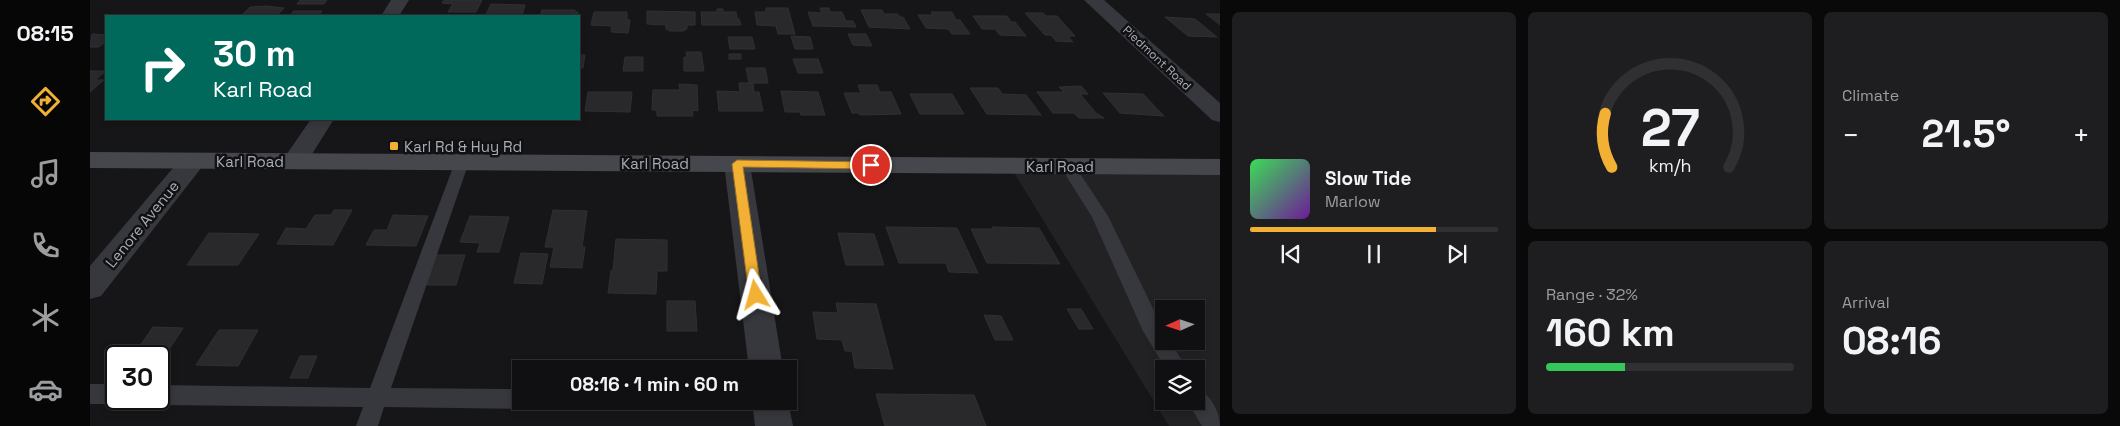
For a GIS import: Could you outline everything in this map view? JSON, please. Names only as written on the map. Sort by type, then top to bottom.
[{"type":"main road","name":"Karl Road","points":[[90,160],[1220,167]]},
{"type":"street","points":[[391,15],[400,0]]},
{"type":"street","name":"Piedmont Road","points":[[1093,0],[1220,115]]},
{"type":"street","points":[[295,161],[321,120]]},
{"type":"street","name":"Lenore Avenue","points":[[90,287],[193,162]]},
{"type":"street","points":[[737,164],[765,360]]},
{"type":"street","points":[[770,410],[774,426]]},
{"type":"lane","points":[[367,426],[462,162]]},
{"type":"lane","points":[[1068,166],[1100,216],[1153,331],[1171,360]]},
{"type":"lane","points":[[90,394],[105,394]]},
{"type":"lane","points":[[170,395],[512,399]]},
{"type":"lane","points":[[1204,410],[1214,426]]},
{"type":"shaded area","points":[[1010,166],[1220,167],[1220,426],[1169,426],[1159,410],[1205,410],[1205,360],[1155,360],[1155,403]]},
{"type":"building","points":[[300,0],[327,0],[324,4],[297,4]]},
{"type":"building","points":[[444,0],[482,0],[476,12],[448,12],[453,4],[442,3]]},
{"type":"building","points":[[491,4],[525,5],[522,15],[486,15]]},
{"type":"building","points":[[250,7],[284,8],[277,15],[242,15]]},
{"type":"building","points":[[766,8],[788,8],[795,34],[778,34],[776,26],[757,25],[755,12],[766,12]]},
{"type":"building","points":[[820,8],[829,8],[830,12],[842,12],[846,21],[853,21],[856,27],[813,26],[808,12],[822,13]]},
{"type":"building","points":[[717,9],[723,9],[723,12],[736,12],[737,19],[739,19],[741,25],[702,25],[701,12],[717,12]]},
{"type":"building","points":[[542,10],[575,10],[575,12],[578,12],[577,15],[540,15]]},
{"type":"building","points":[[861,10],[882,10],[884,14],[898,14],[900,17],[903,17],[910,29],[869,27]]},
{"type":"building","points":[[294,11],[322,11],[319,15],[290,15]]},
{"type":"building","points":[[647,11],[695,12],[695,25],[687,25],[687,29],[683,31],[670,31],[666,29],[666,25],[647,24]]},
{"type":"building","points":[[594,12],[627,12],[627,20],[630,20],[628,33],[611,32],[612,26],[591,25]]},
{"type":"building","points":[[931,12],[952,12],[956,20],[960,20],[970,34],[952,34],[948,29],[926,28],[918,15],[933,15]]},
{"type":"building","points":[[1025,13],[1043,13],[1046,16],[1057,16],[1075,36],[1068,36],[1073,42],[1056,41],[1051,35],[1045,35]]},
{"type":"building","points":[[1206,14],[1220,14],[1220,25]]},
{"type":"building","points":[[973,16],[1007,16],[1011,22],[1015,22],[1026,36],[1000,35],[995,29],[982,29]]},
{"type":"building","points":[[1165,17],[1195,19],[1217,37],[1188,36]]},
{"type":"building","points":[[92,34],[105,35],[105,42],[99,47],[90,47]]},
{"type":"building","points":[[848,34],[866,34],[872,46],[853,45]]},
{"type":"building","points":[[791,36],[810,37],[813,49],[795,49]]},
{"type":"building","points":[[728,37],[752,37],[755,49],[730,49]]},
{"type":"building","points":[[686,52],[701,52],[704,71],[684,71],[684,57],[687,57]]},
{"type":"building","points":[[729,54],[741,54],[741,59],[729,59]]},
{"type":"building","points":[[580,55],[585,55],[583,68],[580,68]]},
{"type":"building","points":[[625,57],[643,57],[643,71],[623,71]]},
{"type":"building","points":[[793,59],[818,59],[823,73],[798,73]]},
{"type":"building","points":[[746,68],[765,68],[768,83],[749,83]]},
{"type":"building","points":[[90,71],[105,71],[95,80],[104,80],[90,92]]},
{"type":"building","points":[[739,83],[753,83],[754,92],[759,92],[763,111],[719,111],[717,91],[740,92]]},
{"type":"building","points":[[679,84],[697,85],[698,111],[692,110],[693,116],[657,116],[657,110],[652,110],[653,90],[680,90]]},
{"type":"building","points":[[858,85],[877,85],[880,92],[891,92],[901,114],[860,115],[859,113],[852,113],[844,93],[861,93]]},
{"type":"building","points":[[1081,86],[1088,94],[1080,94],[1096,113],[1104,118],[1079,118],[1074,113],[1053,113],[1037,92],[1064,92],[1059,87]]},
{"type":"building","points":[[970,88],[998,88],[1002,94],[1026,95],[1041,115],[987,114]]},
{"type":"building","points":[[781,91],[818,92],[825,115],[801,115],[800,112],[785,112]]},
{"type":"building","points":[[588,92],[632,92],[630,112],[585,111]]},
{"type":"building","points":[[1103,93],[1143,94],[1164,116],[1120,113]]},
{"type":"building","points":[[910,94],[952,94],[964,114],[920,114]]},
{"type":"building","points":[[334,210],[352,210],[333,245],[277,244],[286,228],[306,229],[315,215],[331,215]]},
{"type":"building","points":[[553,210],[587,211],[582,247],[585,247],[582,268],[550,267],[554,247],[545,247]]},
{"type":"building","points":[[393,215],[428,216],[416,246],[366,245],[374,230],[387,230]]},
{"type":"building","points":[[470,216],[509,217],[499,252],[477,252],[480,243],[460,242]]},
{"type":"building","points":[[886,227],[957,228],[978,273],[949,272],[946,263],[899,263]]},
{"type":"building","points":[[992,227],[1039,228],[1060,264],[987,263],[971,229],[993,229]]},
{"type":"building","points":[[209,233],[259,234],[238,265],[187,265]]},
{"type":"building","points":[[838,233],[874,234],[884,265],[846,265]]},
{"type":"building","points":[[616,239],[667,240],[667,271],[657,271],[656,294],[608,293],[611,271],[613,270]]},
{"type":"building","points":[[521,253],[548,254],[542,284],[514,283]]},
{"type":"building","points":[[436,255],[465,255],[456,285],[427,285]]},
{"type":"building","points":[[667,301],[695,301],[697,331],[667,331]]},
{"type":"building","points":[[836,303],[876,304],[893,369],[855,368],[852,351],[845,351],[842,340],[817,339],[813,312],[838,313]]},
{"type":"building","points":[[1067,309],[1081,309],[1093,329],[1079,329]]},
{"type":"building","points":[[984,315],[1001,316],[1013,340],[995,340]]},
{"type":"building","points":[[153,327],[183,328],[170,348],[170,345],[141,345]]},
{"type":"building","points":[[219,330],[258,330],[238,366],[196,365]]},
{"type":"building","points":[[300,356],[317,356],[308,378],[290,378]]},
{"type":"building","points":[[876,394],[974,395],[986,426],[885,426]]},
{"type":"place","name":"Karl Rd & Huy Rd","points":[[394,146]]},
{"type":"route","points":[[756,295],[737,164],[871,165]]}]
